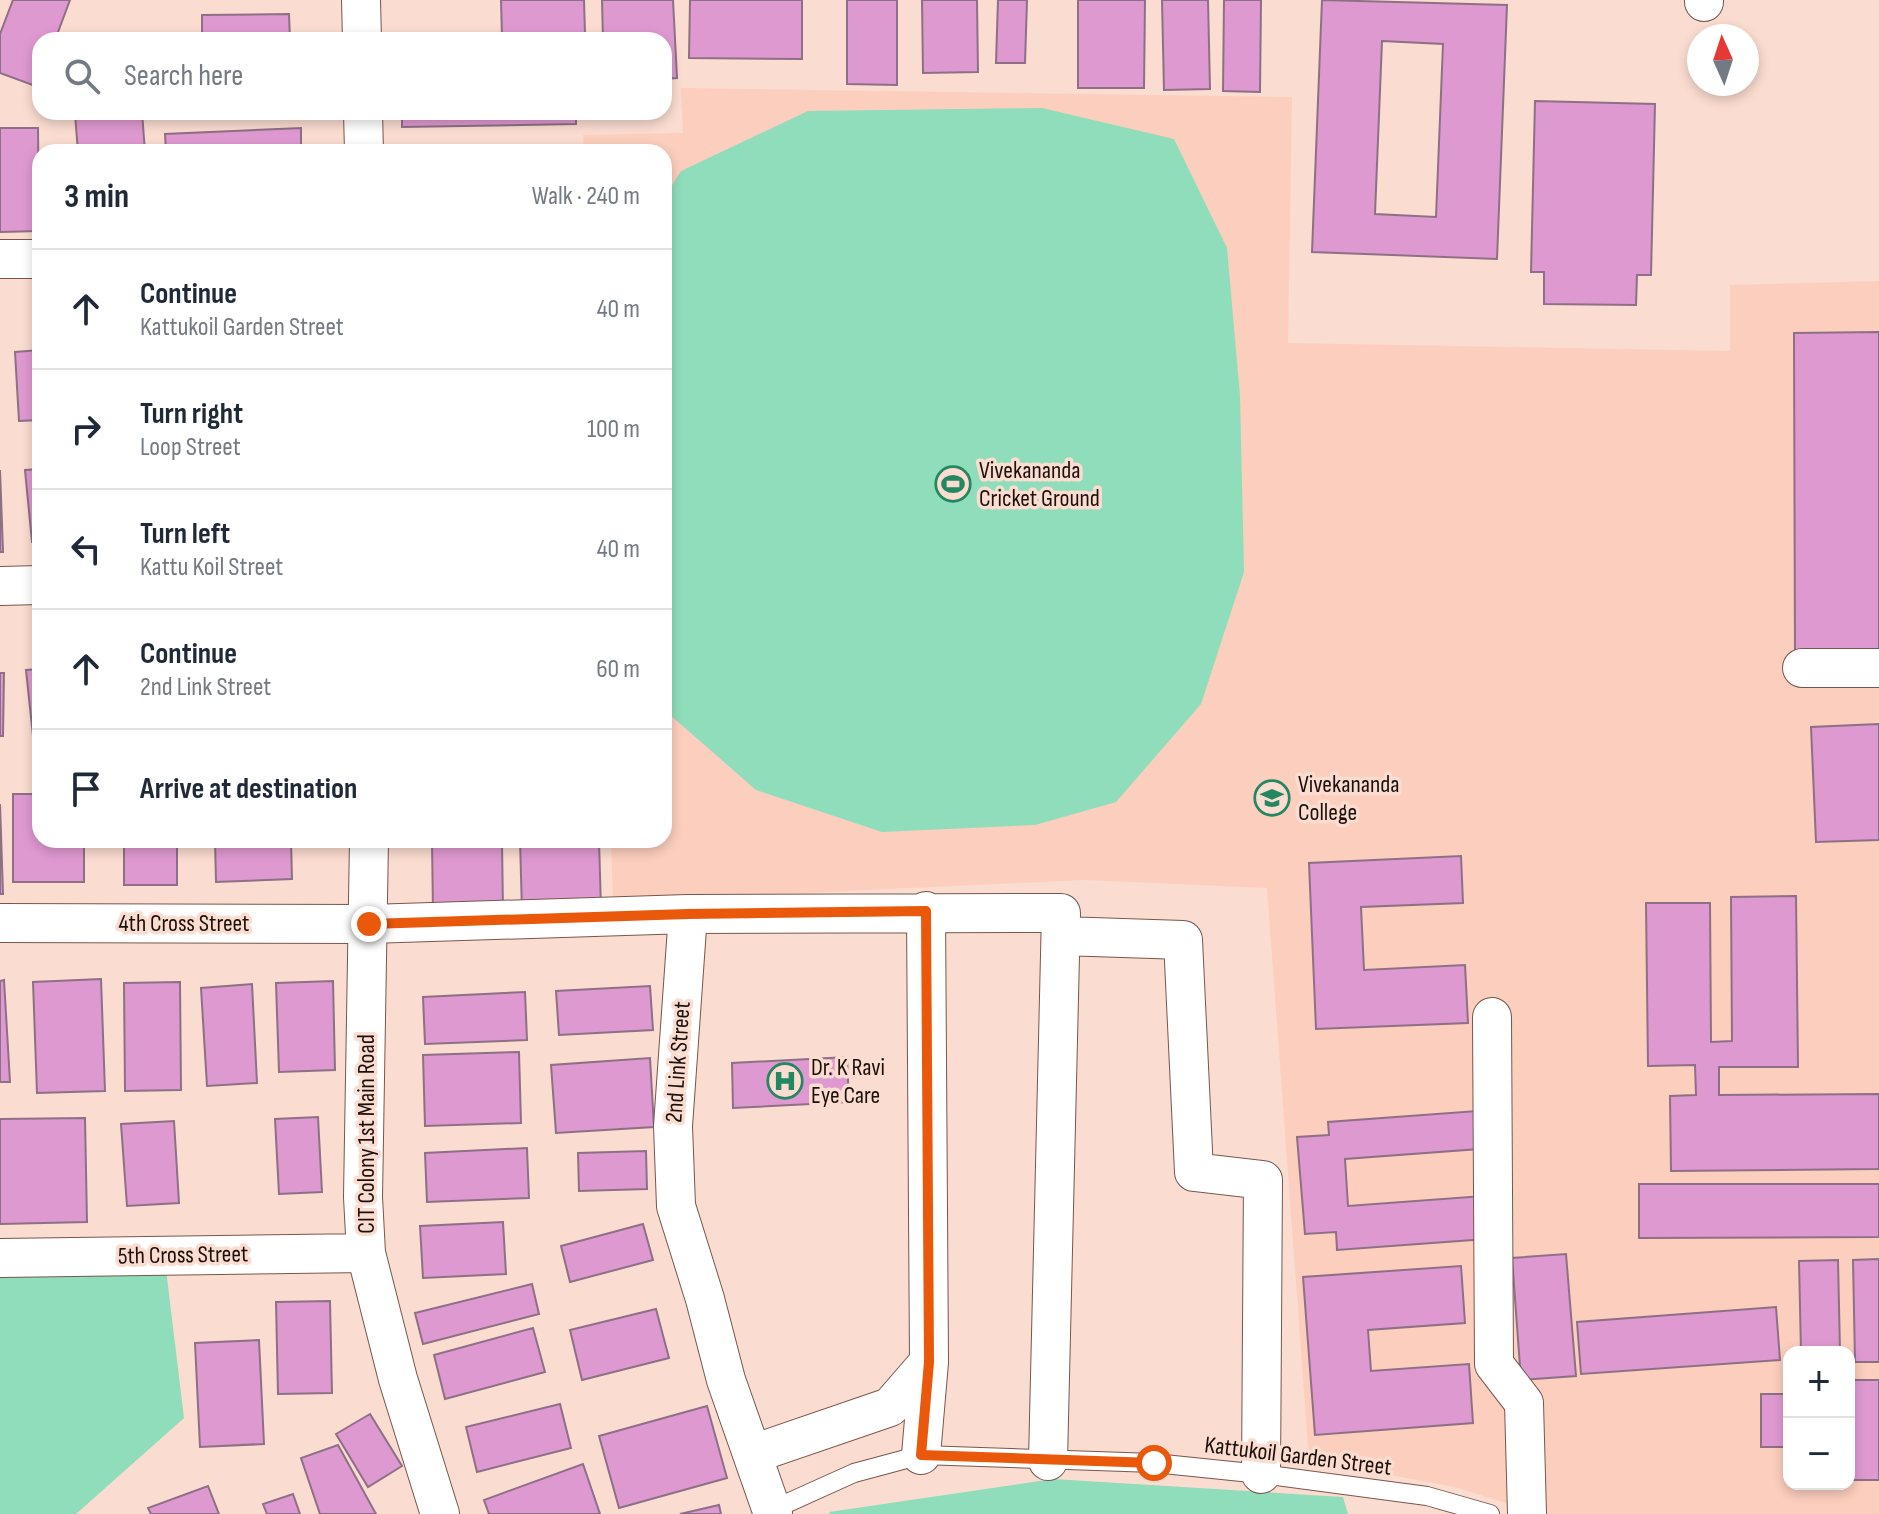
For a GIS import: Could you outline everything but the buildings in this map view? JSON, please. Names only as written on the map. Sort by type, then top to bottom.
[{"type":"street","points":[[361,0],[362,32]]},
{"type":"street","points":[[363,120],[364,144]]},
{"type":"street","points":[[0,259],[32,259]]},
{"type":"street","points":[[0,586],[32,585]]},
{"type":"street","points":[[1802,668],[1879,668]]},
{"type":"street","name":"CIT Colony 1st Main Road","points":[[369,848],[363,1197],[366,1253],[398,1379],[440,1514]]},
{"type":"street","points":[[369,924],[688,914],[926,911],[1183,940],[1194,1172],[1263,1180],[1261,1474]]},
{"type":"street","points":[[921,1455],[929,1362],[926,911]]},
{"type":"street","name":"2nd Link Street","points":[[688,914],[673,1126],[676,1206],[726,1380],[772,1512]]},
{"type":"street","name":"4th Cross Street","points":[[0,923],[369,924]]},
{"type":"street","points":[[1048,1461],[1062,925]]},
{"type":"street","points":[[1492,1017],[1494,1364],[1524,1403],[1527,1514]]},
{"type":"street","name":"5th Cross Street","points":[[0,1258],[366,1253]]},
{"type":"street","points":[[753,1454],[890,1407],[929,1362]]},
{"type":"lane","name":"Kattukoil Garden Street","points":[[772,1512],[854,1473],[921,1455],[1154,1463],[1261,1474],[1427,1496],[1490,1514]]},
{"type":"shaded area","name":"Vivekananda College","points":[[681,88],[1292,97],[1288,343],[1730,351],[1730,285],[1879,281],[1879,1514],[1541,1514],[1455,1487],[1309,1460],[1267,888],[1085,880],[613,902],[611,848],[672,848],[672,144],[584,144],[583,135],[683,133]]},
{"type":"green space","name":"Vivekananda Cricket Ground","points":[[1042,108],[1174,139],[1227,248],[1240,396],[1244,572],[1201,704],[1116,802],[1035,825],[882,832],[756,790],[672,717],[672,185],[681,171],[808,111]]},
{"type":"green space","points":[[165,1261],[184,1418],[76,1514],[0,1514],[0,1266]]},
{"type":"green space","points":[[1053,1479],[1343,1497],[1348,1514],[829,1512]]},
{"type":"place","name":"Vivekananda Cricket Ground","points":[[953,484]]},
{"type":"place","name":"Vivekananda College","points":[[1272,798]]},
{"type":"place","name":"Dr. K Ravi Eye Care","points":[[785,1081]]},
{"type":"route","points":[[369,924],[688,914],[926,911],[929,1362],[921,1455],[1154,1463]]}]
